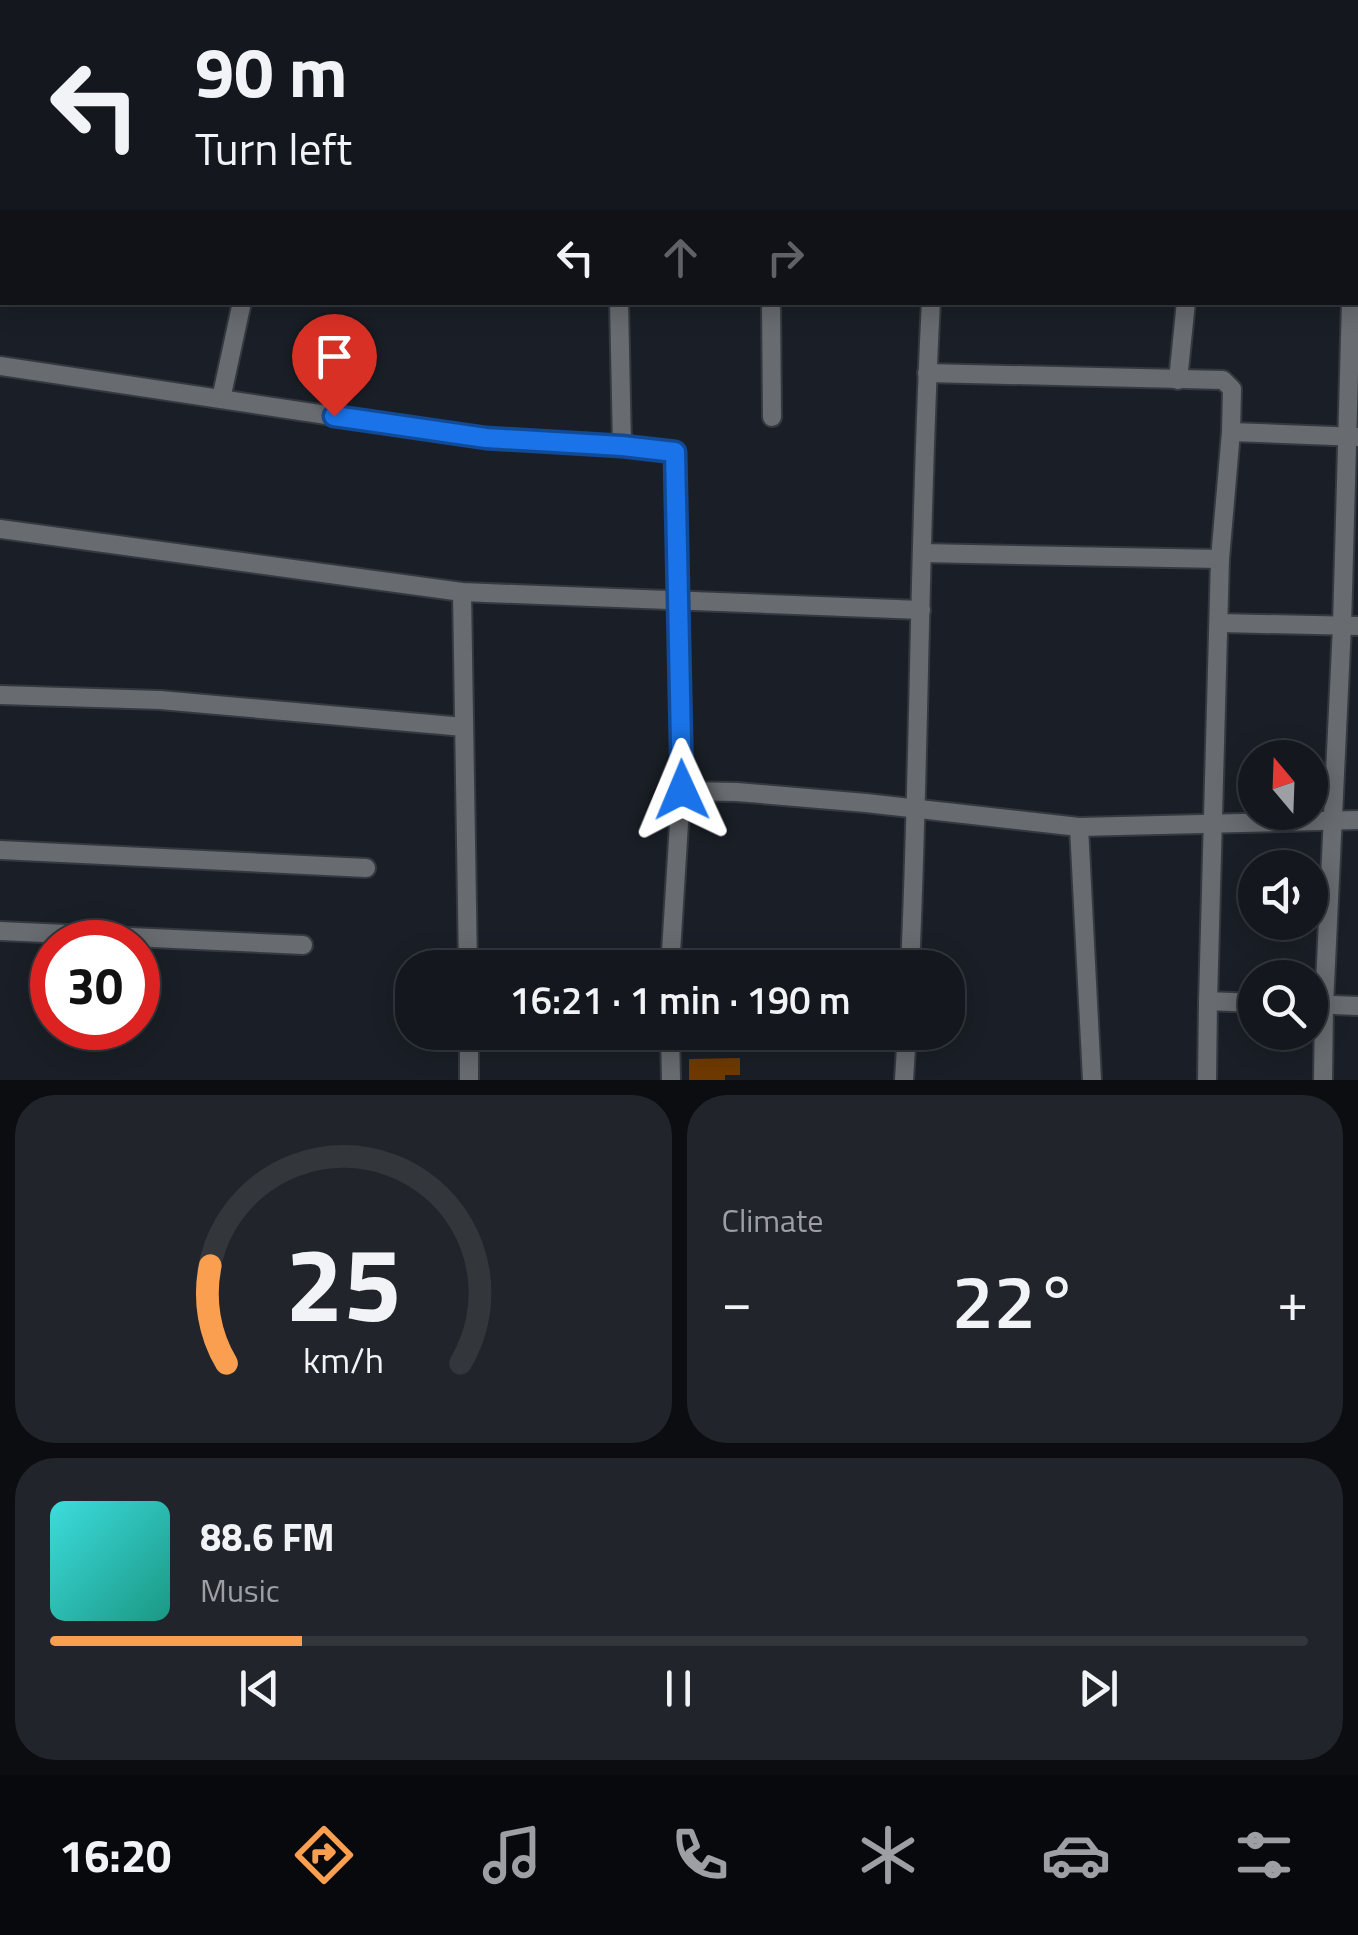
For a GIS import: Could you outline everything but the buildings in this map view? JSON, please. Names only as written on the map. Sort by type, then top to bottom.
[{"type":"street","points":[[221,399],[241,305]]},
{"type":"street","points":[[619,305],[622,446]]},
{"type":"street","points":[[772,305],[772,417]]},
{"type":"street","points":[[911,950],[931,305]]},
{"type":"street","points":[[1178,380],[1186,305]]},
{"type":"street","points":[[1321,960],[1350,626],[1354,437],[1351,305]]},
{"type":"street","points":[[0,366],[486,438],[675,452],[682,790],[671,950]]},
{"type":"street","points":[[928,373],[1223,380],[1232,389],[1220,559],[1207,1080]]},
{"type":"street","points":[[1231,432],[1354,437]]},
{"type":"street","points":[[0,529],[462,592],[921,610]]},
{"type":"street","points":[[922,553],[1220,559]]},
{"type":"street","points":[[462,592],[468,950]]},
{"type":"street","points":[[1220,623],[1350,626]]},
{"type":"street","points":[[0,695],[160,700],[464,727]]},
{"type":"street","points":[[682,790],[738,792],[1079,827],[1358,820]]},
{"type":"street","points":[[1079,827],[1092,1080]]},
{"type":"street","points":[[0,850],[366,868]]},
{"type":"street","points":[[0,931],[303,945]]},
{"type":"street","points":[[1208,1001],[1238,1002]]},
{"type":"street","points":[[1328,1005],[1358,1006]]},
{"type":"street","points":[[469,1050],[470,1080]]},
{"type":"street","points":[[670,1050],[671,1080]]},
{"type":"street","points":[[904,1080],[905,1050]]},
{"type":"street","points":[[1321,1050],[1323,1080]]},
{"type":"route","points":[[334,416],[486,438],[675,452],[682,790]]}]
